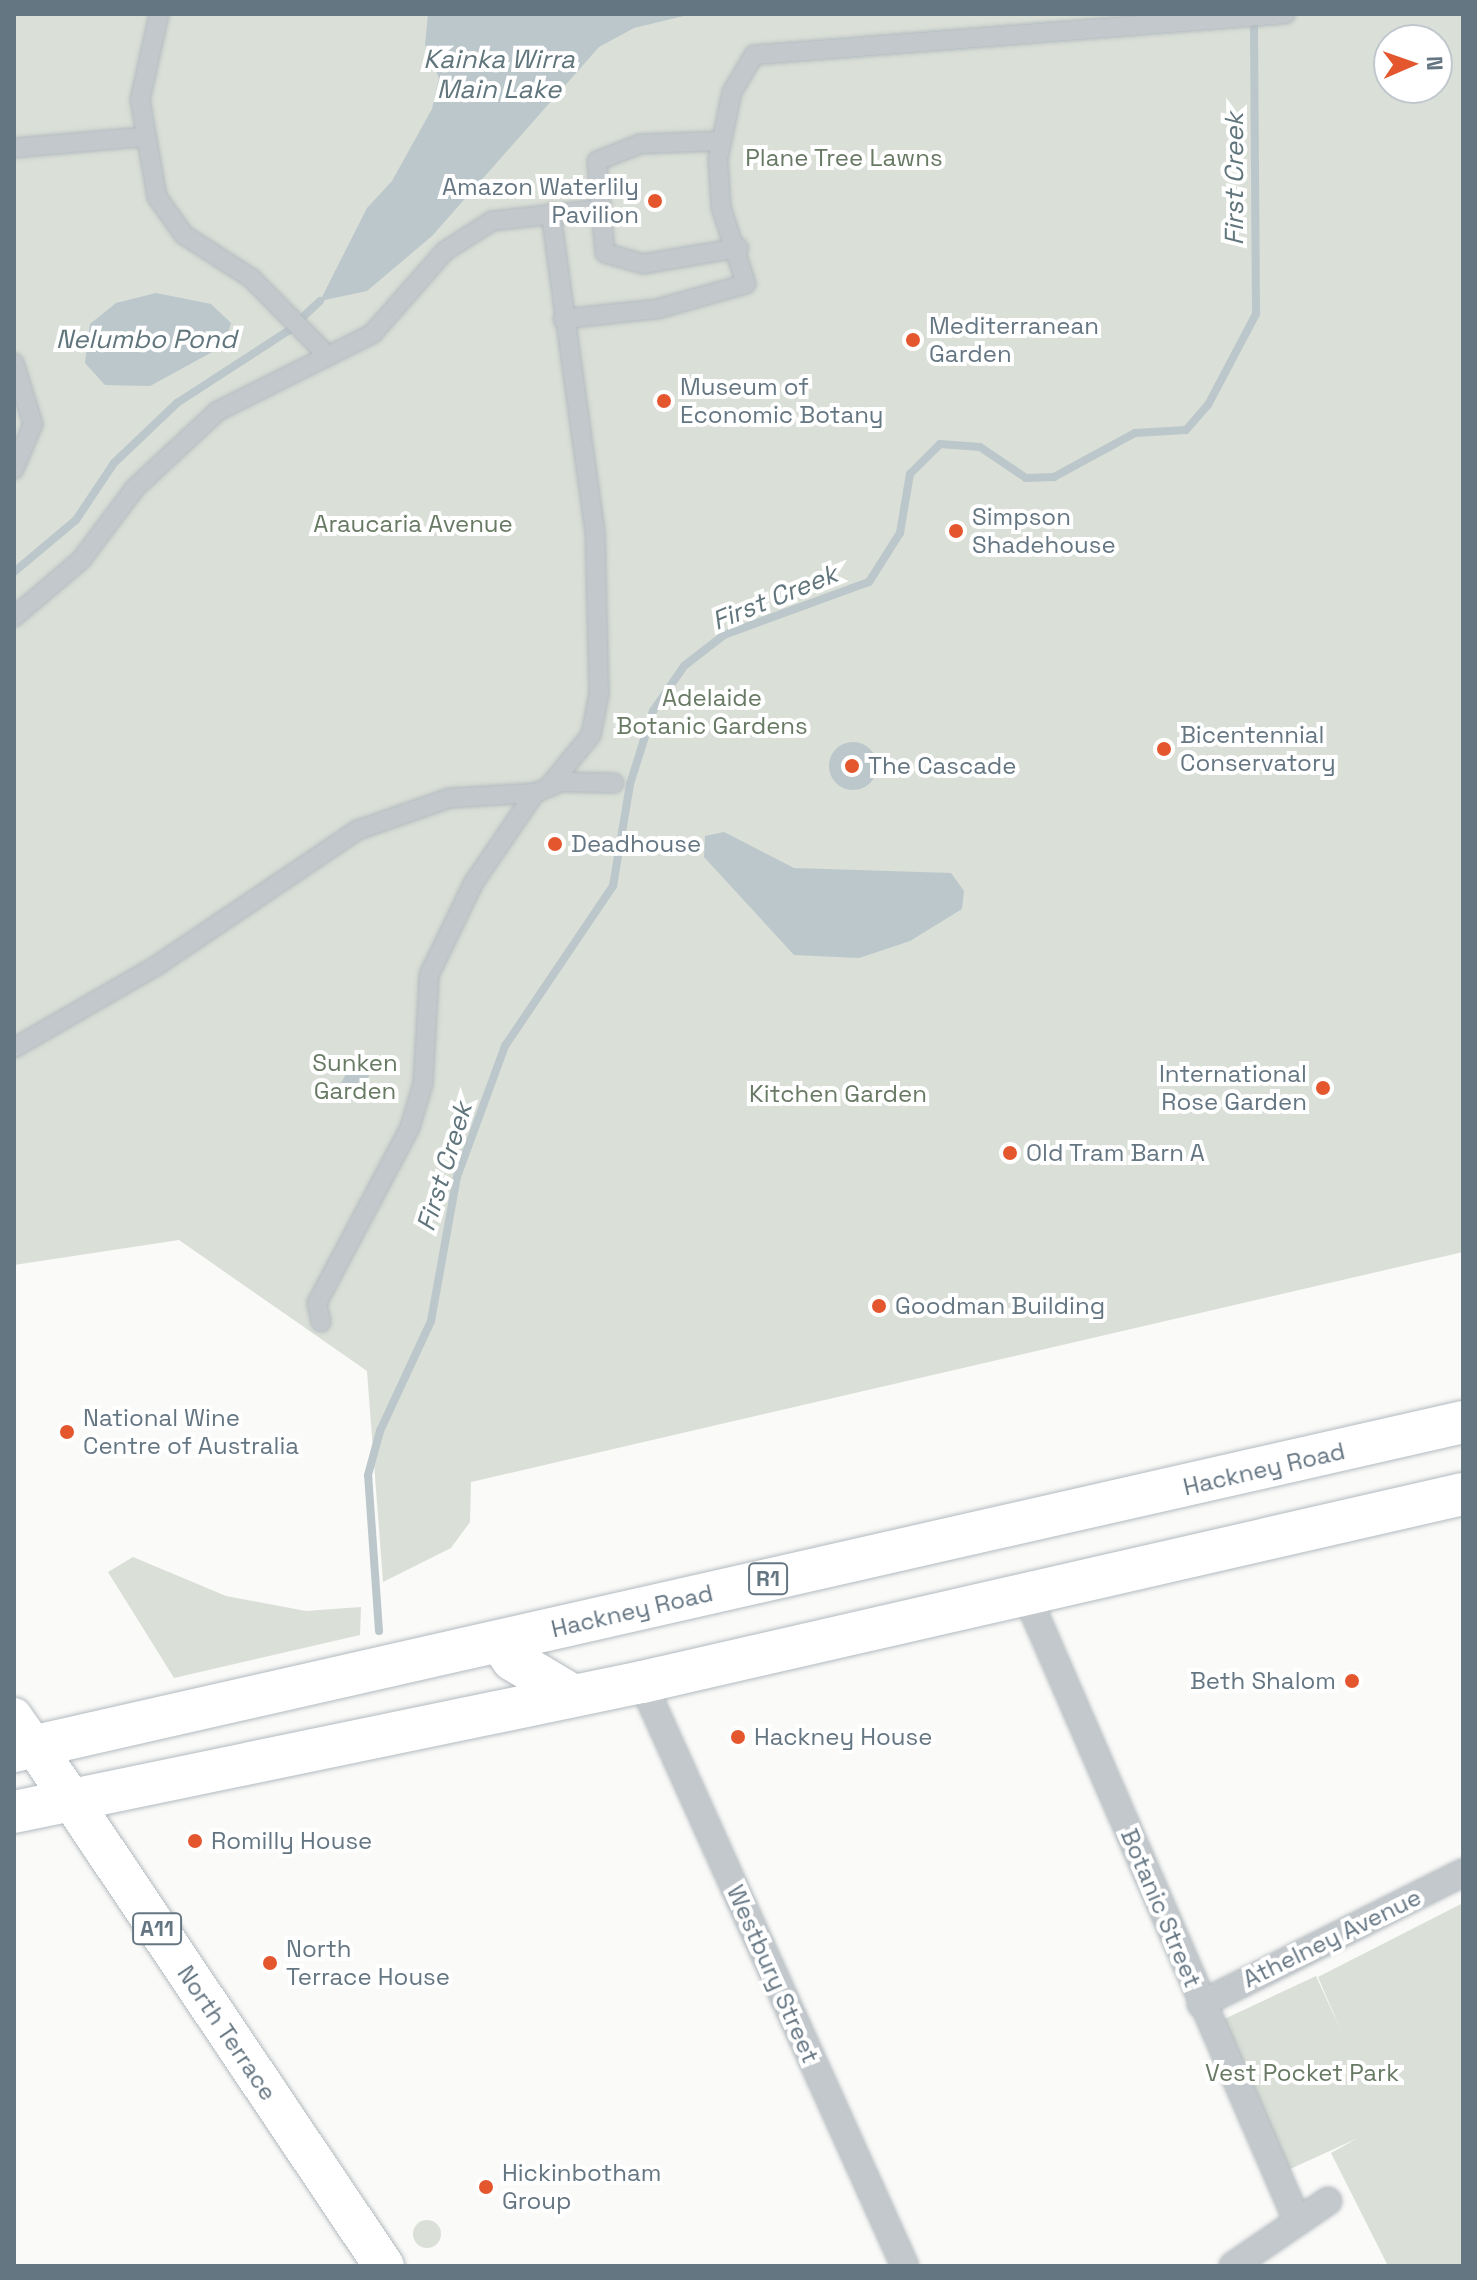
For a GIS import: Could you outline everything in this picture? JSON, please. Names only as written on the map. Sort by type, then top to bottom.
[{"type":"highway","name":"Hackney Road","points":[[21,1738],[500,1642],[1463,1422]]},
{"type":"highway","points":[[14,1812],[570,1694],[642,1682],[1463,1494]]},
{"type":"highway","points":[[500,1642],[513,1660],[570,1694]]},
{"type":"main road","name":"A11","points":[[21,1738],[71,1800]]},
{"type":"main road","name":"North Terrace","points":[[71,1800],[384,2266]]},
{"type":"street","points":[[159,14],[142,75],[135,137],[152,186],[174,224],[251,278],[328,356]]},
{"type":"street","points":[[563,319],[657,309],[746,284],[739,248],[717,185],[720,141],[732,92],[754,55],[1276,15]]},
{"type":"street","points":[[14,148],[135,137]]},
{"type":"street","points":[[720,141],[640,144],[597,161],[605,253],[636,263],[739,248]]},
{"type":"street","points":[[14,617],[81,560],[135,488],[218,411],[372,334],[468,233],[492,221],[601,209]]},
{"type":"street","points":[[321,1322],[317,1303],[388,1178],[416,1110],[435,958],[489,856],[591,735],[599,694],[593,517],[563,319],[551,213]]},
{"type":"street","points":[[14,363],[33,424],[14,469]]},
{"type":"street","points":[[14,1048],[156,966],[358,830],[450,798],[614,783]]},
{"type":"street","name":"Botanic Street","points":[[1026,1594],[1298,2222]]},
{"type":"street","name":"Westbury Street","points":[[642,1682],[905,2266]]},
{"type":"street","name":"Athelney Avenue","points":[[1201,2004],[1463,1873]]},
{"type":"street","points":[[1233,2266],[1328,2201]]},
{"type":"green space","name":"Adelaide Botanic Gardens","points":[[14,14],[1463,14],[1463,1252],[471,1482],[470,1522],[451,1548],[383,1582],[367,1371],[179,1240],[14,1265]]},
{"type":"green space","points":[[133,1557],[226,1596],[306,1611],[361,1607],[360,1635],[174,1678],[108,1572]]},
{"type":"green space","name":"Vest Pocket Park","points":[[1463,1903],[1463,2266],[1388,2266],[1331,2153],[1358,2138],[1288,2170],[1220,2021],[1316,1976],[1342,2033],[1318,1977]]},
{"type":"green space","points":[[427,2220],[437,2224],[441,2234],[437,2244],[427,2248],[417,2244],[413,2234],[417,2224]]},
{"type":"water","name":"Kainka Wirra Main Lake","points":[[428,14],[692,14],[634,28],[599,47],[432,236],[367,291],[320,301],[367,208],[392,181],[432,109],[439,78],[425,45]]},
{"type":"water","name":"Nelumbo Pond","points":[[156,293],[211,304],[231,323],[225,345],[150,386],[105,385],[85,363],[90,324],[116,303]]},
{"type":"water","points":[[853,742],[870,749],[877,766],[870,783],[853,790],[836,783],[829,766],[836,749]]},
{"type":"water","points":[[724,832],[794,868],[951,873],[964,891],[962,909],[910,941],[859,958],[794,955],[704,857],[705,836]]},
{"type":"water","points":[[358,1051],[374,1063],[360,1099],[352,1101],[338,1089]]},
{"type":"waterway","name":"First Creek","points":[[379,1631],[368,1475],[380,1431],[431,1321],[457,1177],[505,1046],[613,886],[630,784],[653,711],[684,666],[724,635],[869,582],[900,533],[910,474],[940,444],[980,447],[1026,478],[1054,477],[1135,433],[1186,430],[1208,405],[1256,314],[1254,17]]},
{"type":"waterway","points":[[14,572],[76,520],[114,463],[177,403],[288,331],[320,301]]},
{"type":"place","name":"Amazon Waterlily Pavilion","points":[[655,201]]},
{"type":"place","name":"Mediterranean Garden","points":[[913,340]]},
{"type":"place","name":"Museum of Economic Botany","points":[[664,401]]},
{"type":"place","name":"Simpson Shadehouse","points":[[956,531]]},
{"type":"place","name":"Bicentennial Conservatory","points":[[1164,749]]},
{"type":"place","name":"The Cascade","points":[[852,766]]},
{"type":"place","name":"Deadhouse","points":[[555,844]]},
{"type":"place","name":"International Rose Garden","points":[[1323,1088]]},
{"type":"place","name":"Old Tram Barn A","points":[[1010,1153]]},
{"type":"place","name":"Goodman Building","points":[[879,1306]]},
{"type":"place","name":"National Wine Centre of Australia","points":[[67,1432]]},
{"type":"place","name":"Beth Shalom","points":[[1352,1681]]},
{"type":"place","name":"Hackney House","points":[[738,1737]]},
{"type":"place","name":"Romilly House","points":[[195,1841]]},
{"type":"place","name":"North Terrace House","points":[[270,1963]]},
{"type":"place","name":"Hickinbotham Group","points":[[486,2187]]},
{"type":"park label","name":"Plane Tree Lawns","points":[[844,158]]},
{"type":"park label","name":"Araucaria Avenue","points":[[413,524]]},
{"type":"park label","name":"Sunken Garden","points":[[355,1077]]},
{"type":"park label","name":"Kitchen Garden","points":[[838,1094]]}]
